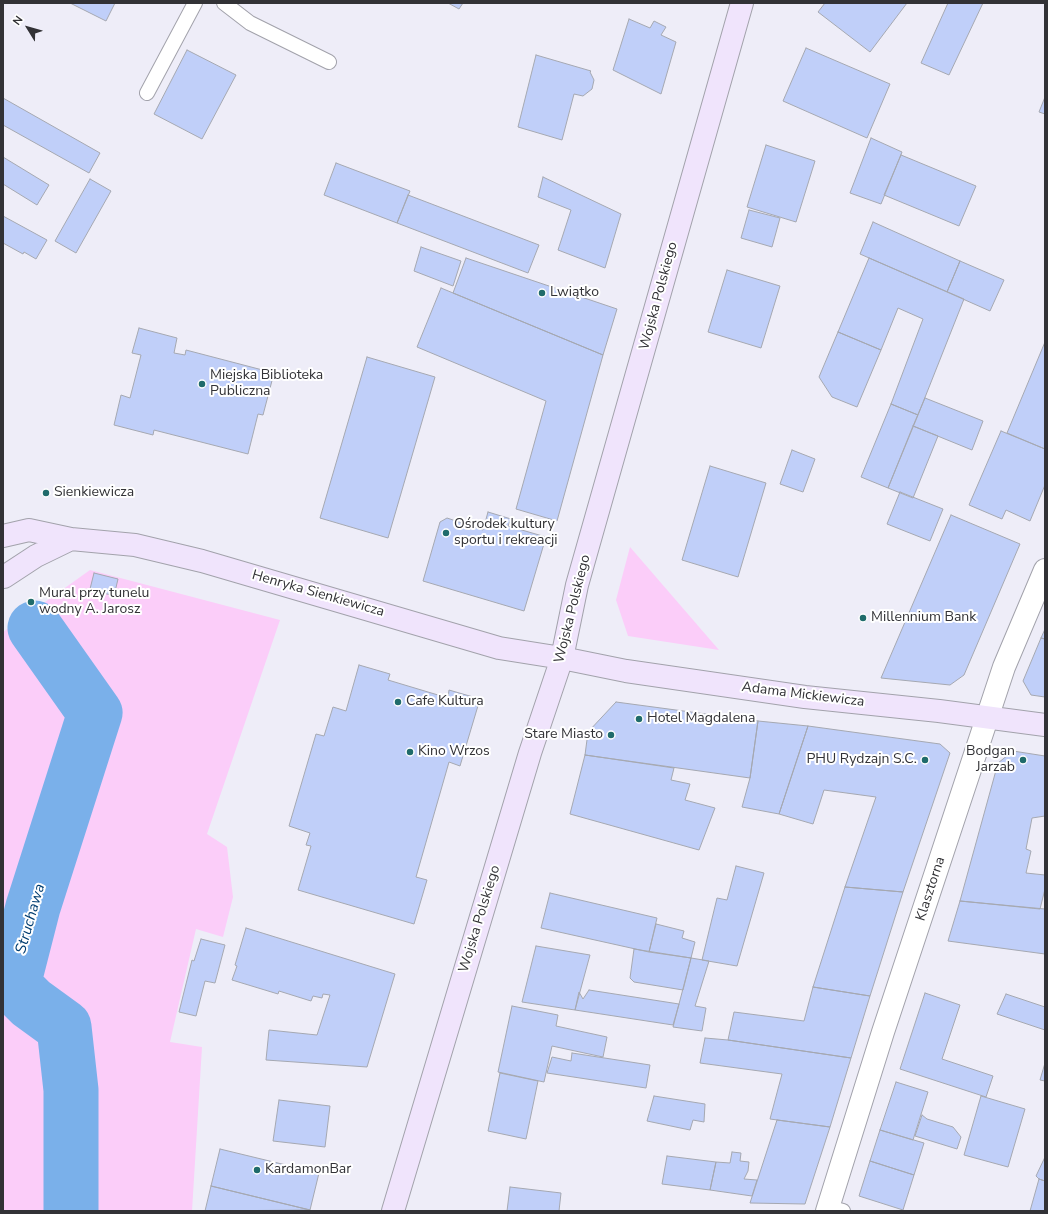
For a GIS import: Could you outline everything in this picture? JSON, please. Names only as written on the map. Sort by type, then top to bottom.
[{"type":"street","name":"Wojska Polskiego","points":[[393,1211],[530,753],[562,658],[577,585],[742,3]]},
{"type":"street","name":"Henryka Sienkiewicza","points":[[3,536],[29,530],[71,539],[135,544],[202,561],[499,648],[562,658]]},
{"type":"street","points":[[3,578],[36,556],[71,539]]},
{"type":"street","points":[[3,568],[3,578]]},
{"type":"street","name":"Klasztorna","points":[[833,1210],[883,1032],[987,716],[1004,667],[1045,570]]},
{"type":"street","name":"Adama Mickiewicza","points":[[562,658],[626,671],[804,697],[987,716],[1045,725]]},
{"type":"lane","points":[[147,93],[195,3]]},
{"type":"lane","points":[[224,3],[250,23],[329,62]]},
{"type":"shaded area","points":[[630,547],[719,650],[628,636],[616,600]]},
{"type":"shaded area","points":[[90,570],[280,620],[207,834],[227,847],[233,897],[223,937],[196,929],[170,1042],[202,1047],[192,1211],[3,1211],[3,632]]},
{"type":"building","points":[[70,3],[115,3],[106,21]]},
{"type":"building","points":[[448,3],[463,3],[459,9]]},
{"type":"building","points":[[825,3],[907,3],[870,52],[818,12]]},
{"type":"building","points":[[948,3],[983,3],[949,75],[921,63]]},
{"type":"building","points":[[629,19],[650,28],[654,21],[666,27],[661,35],[676,42],[661,94],[613,70]]},
{"type":"building","points":[[806,48],[890,84],[867,138],[783,101]]},
{"type":"building","points":[[187,50],[236,75],[202,139],[154,114]]},
{"type":"building","points":[[536,55],[591,71],[590,72],[594,80],[592,89],[583,96],[574,94],[562,140],[518,127]]},
{"type":"building","points":[[1045,97],[1045,114],[1039,112]]},
{"type":"building","points":[[3,98],[100,153],[89,173],[3,125]]},
{"type":"building","points":[[871,138],[902,152],[881,204],[850,193]]},
{"type":"building","points":[[766,145],[815,161],[796,222],[747,207]]},
{"type":"building","points":[[901,155],[976,186],[959,226],[884,195]]},
{"type":"building","points":[[3,157],[49,185],[37,205],[3,184]]},
{"type":"building","points":[[336,163],[410,191],[397,223],[324,195]]},
{"type":"building","points":[[543,177],[621,214],[605,268],[558,250],[571,210],[538,197]]},
{"type":"building","points":[[90,179],[111,191],[76,253],[55,241]]},
{"type":"building","points":[[408,195],[539,245],[528,273],[397,223]]},
{"type":"building","points":[[749,210],[780,218],[772,247],[741,238]]},
{"type":"building","points":[[3,216],[47,240],[36,259],[3,243]]},
{"type":"building","points":[[873,222],[960,261],[947,292],[860,254]]},
{"type":"building","points":[[421,247],[461,261],[453,286],[414,271]]},
{"type":"building","points":[[466,258],[617,309],[603,355],[453,293]]},
{"type":"building","points":[[869,258],[964,299],[918,415],[891,404],[923,319],[898,308],[881,350],[838,332]]},
{"type":"building","points":[[960,261],[1004,280],[990,311],[947,292]]},
{"type":"building","points":[[727,270],[780,286],[761,348],[708,332]]},
{"type":"building","points":[[441,288],[603,355],[557,521],[516,509],[546,401],[417,347]]},
{"type":"building","name":"Miejska Biblioteka Publiczna","points":[[139,328],[177,338],[174,353],[185,355],[186,350],[274,373],[263,415],[258,414],[248,454],[154,430],[153,435],[114,425],[121,395],[130,398],[141,355],[132,353]]},
{"type":"building","points":[[838,332],[881,350],[857,407],[832,397],[819,377]]},
{"type":"building","points":[[1045,342],[1045,449],[1007,433]]},
{"type":"building","points":[[367,357],[435,377],[388,538],[320,518]]},
{"type":"building","points":[[925,398],[983,421],[972,450],[913,426]]},
{"type":"building","points":[[891,404],[918,415],[888,488],[861,477]]},
{"type":"building","points":[[913,426],[938,436],[913,498],[888,488]]},
{"type":"building","points":[[1001,431],[1045,449],[1045,485],[1030,521],[1006,510],[1002,519],[969,505]]},
{"type":"building","points":[[792,450],[815,459],[803,492],[780,484]]},
{"type":"building","points":[[710,466],[766,483],[738,577],[682,560]]},
{"type":"building","points":[[900,492],[943,509],[930,541],[887,524]]},
{"type":"building","points":[[488,512],[511,519],[508,526],[546,537],[524,611],[423,581],[440,522],[447,518],[483,530]]},
{"type":"building","points":[[951,515],[1020,544],[964,675],[950,685],[881,678]]},
{"type":"building","points":[[94,573],[118,579],[114,596],[90,589]]},
{"type":"building","points":[[1045,629],[1045,639],[1041,638]]},
{"type":"building","points":[[1041,638],[1045,639],[1045,697],[1031,695],[1023,681]]},
{"type":"building","points":[[359,665],[390,674],[388,680],[448,698],[449,690],[480,699],[460,766],[449,762],[416,877],[427,880],[414,924],[298,890],[311,846],[306,845],[310,833],[289,826],[316,734],[324,736],[333,707],[346,711]]},
{"type":"building","points":[[616,702],[758,721],[750,778],[585,755],[588,732]]},
{"type":"building","points":[[758,721],[808,726],[779,814],[742,807],[750,778]]},
{"type":"building","points":[[808,726],[940,744],[950,753],[903,892],[845,887],[876,797],[824,790],[813,824],[779,814]]},
{"type":"building","points":[[1013,751],[1045,756],[1045,816],[1032,818],[1026,849],[1031,851],[1026,873],[1045,875],[1045,889],[1040,909],[960,901],[998,763]]},
{"type":"building","points":[[585,755],[674,768],[671,780],[690,784],[685,800],[715,808],[699,850],[570,814]]},
{"type":"building","points":[[736,866],[764,873],[737,966],[702,960],[717,898],[727,900]]},
{"type":"building","points":[[845,887],[903,892],[870,996],[813,987]]},
{"type":"building","points":[[550,893],[657,918],[649,952],[541,928]]},
{"type":"building","points":[[960,901],[1045,909],[1045,954],[948,941]]},
{"type":"building","points":[[656,924],[684,931],[682,938],[695,942],[691,958],[649,952]]},
{"type":"building","points":[[246,928],[395,974],[367,1067],[266,1060],[269,1030],[317,1035],[330,995],[323,994],[322,998],[313,996],[311,1001],[279,991],[278,994],[232,980]]},
{"type":"building","points":[[201,939],[225,945],[215,983],[205,981],[196,1016],[179,1012],[192,960],[194,961]]},
{"type":"building","points":[[536,946],[590,955],[575,1010],[522,1002]]},
{"type":"building","points":[[634,949],[691,958],[683,990],[634,982],[630,978]]},
{"type":"building","points":[[691,958],[709,961],[695,1006],[706,1008],[702,1031],[673,1027]]},
{"type":"building","points":[[813,987],[870,996],[851,1058],[728,1040],[734,1012],[804,1021]]},
{"type":"building","points":[[589,990],[679,1004],[673,1025],[575,1010],[579,992],[583,999]]},
{"type":"building","points":[[925,993],[960,1005],[942,1059],[993,1076],[986,1097],[900,1069]]},
{"type":"building","points":[[1006,994],[1045,1007],[1045,1030],[997,1014]]},
{"type":"building","points":[[512,1006],[558,1015],[556,1026],[607,1037],[603,1057],[552,1046],[544,1082],[498,1072]]},
{"type":"building","points":[[705,1038],[851,1058],[830,1127],[770,1119],[782,1074],[700,1063]]},
{"type":"building","points":[[572,1053],[650,1065],[646,1088],[547,1073],[552,1057],[571,1061]]},
{"type":"building","points":[[1045,1063],[1045,1081],[1040,1080]]},
{"type":"building","points":[[500,1073],[538,1081],[526,1139],[488,1131]]},
{"type":"building","points":[[896,1082],[928,1092],[913,1140],[880,1130]]},
{"type":"building","points":[[654,1096],[705,1104],[704,1122],[693,1120],[690,1130],[647,1121]]},
{"type":"building","points":[[981,1096],[1025,1109],[1008,1167],[964,1155]]},
{"type":"building","points":[[279,1100],[330,1106],[325,1147],[273,1141]]},
{"type":"building","points":[[922,1115],[927,1119],[953,1127],[961,1137],[957,1149],[915,1136]]},
{"type":"building","points":[[777,1120],[830,1127],[805,1204],[750,1203]]},
{"type":"building","points":[[880,1130],[924,1143],[914,1175],[870,1161]]},
{"type":"building","points":[[220,1149],[319,1173],[310,1210],[211,1186]]},
{"type":"building","points":[[732,1152],[741,1153],[740,1161],[749,1162],[748,1171],[744,1179],[757,1180],[752,1196],[710,1190],[716,1162],[730,1163]]},
{"type":"building","points":[[667,1156],[716,1162],[710,1190],[662,1184]]},
{"type":"building","points":[[1045,1157],[1045,1181],[1036,1176]]},
{"type":"building","points":[[870,1161],[914,1175],[903,1210],[859,1196]]},
{"type":"building","points":[[1039,1179],[1045,1181],[1045,1211],[1030,1211]]},
{"type":"building","points":[[211,1186],[310,1210],[205,1211]]},
{"type":"building","points":[[510,1187],[561,1193],[559,1211],[507,1211]]},
{"type":"waterway","name":"Struchawa","points":[[35,628],[95,713],[33,907],[13,985],[31,1003],[64,1027],[71,1090],[71,1211]]},
{"type":"place","name":"Lwiątko","points":[[542,293]]},
{"type":"place","name":"Miejska Biblioteka Publiczna","points":[[202,384]]},
{"type":"place","name":"Sienkiewicza","points":[[46,493]]},
{"type":"place","name":"Ośrodek kultury sportu i rekreacji","points":[[446,533]]},
{"type":"place","name":"Mural przy tunelu wodny A. Jarosz","points":[[31,602]]},
{"type":"place","name":"Millennium Bank","points":[[863,618]]},
{"type":"place","name":"Cafe Kultura","points":[[398,702]]},
{"type":"place","name":"Hotel Magdalena","points":[[639,719]]},
{"type":"place","name":"Stare Miasto","points":[[611,735]]},
{"type":"place","name":"Kino Wrzos","points":[[410,752]]},
{"type":"place","name":"PHU Rydzajn S.C.","points":[[925,760]]},
{"type":"place","name":"Bodgan Jarzab","points":[[1023,760]]},
{"type":"place","name":"KardamonBar","points":[[257,1170]]}]
